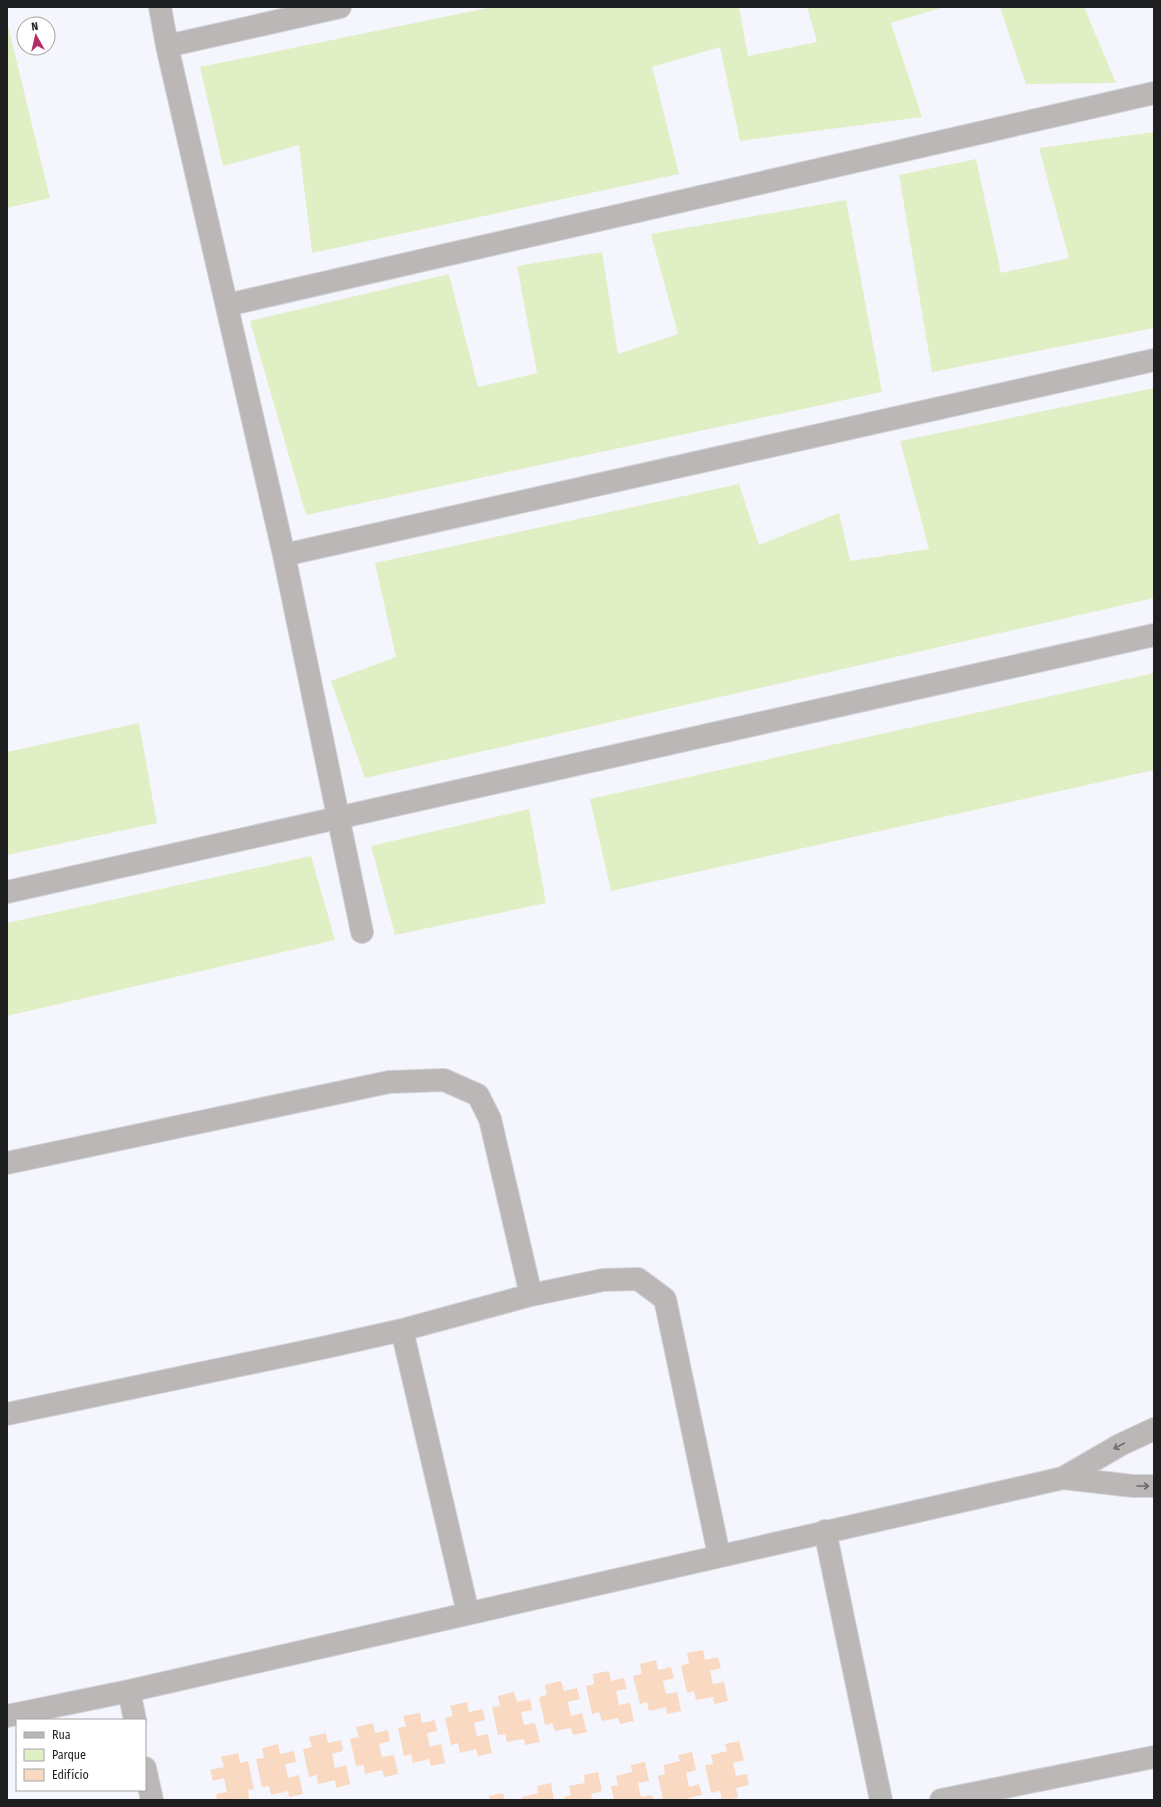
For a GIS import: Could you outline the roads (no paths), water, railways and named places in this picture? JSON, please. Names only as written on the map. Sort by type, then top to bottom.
[{"type":"street","points":[[160,7],[167,46],[284,555],[362,932]]},
{"type":"street","points":[[167,46],[340,7]]},
{"type":"street","points":[[227,305],[1154,93]]},
{"type":"street","points":[[284,555],[1154,360]]},
{"type":"street","points":[[7,892],[1154,635]]},
{"type":"street","points":[[7,1163],[389,1082],[444,1080],[478,1095],[490,1119],[531,1295]]},
{"type":"street","points":[[7,1414],[402,1330],[531,1295],[603,1280],[638,1279],[666,1299],[719,1555]]},
{"type":"street","points":[[402,1330],[468,1613]]},
{"type":"street","points":[[7,1716],[129,1691],[719,1555],[1063,1478],[1120,1445],[1154,1429]]},
{"type":"street","points":[[1063,1478],[1133,1486],[1154,1486]]},
{"type":"street","points":[[825,1531],[881,1800]]},
{"type":"street","points":[[129,1691],[135,1719]]},
{"type":"street","points":[[941,1800],[1154,1757]]},
{"type":"street","points":[[146,1773],[152,1800]]}]
